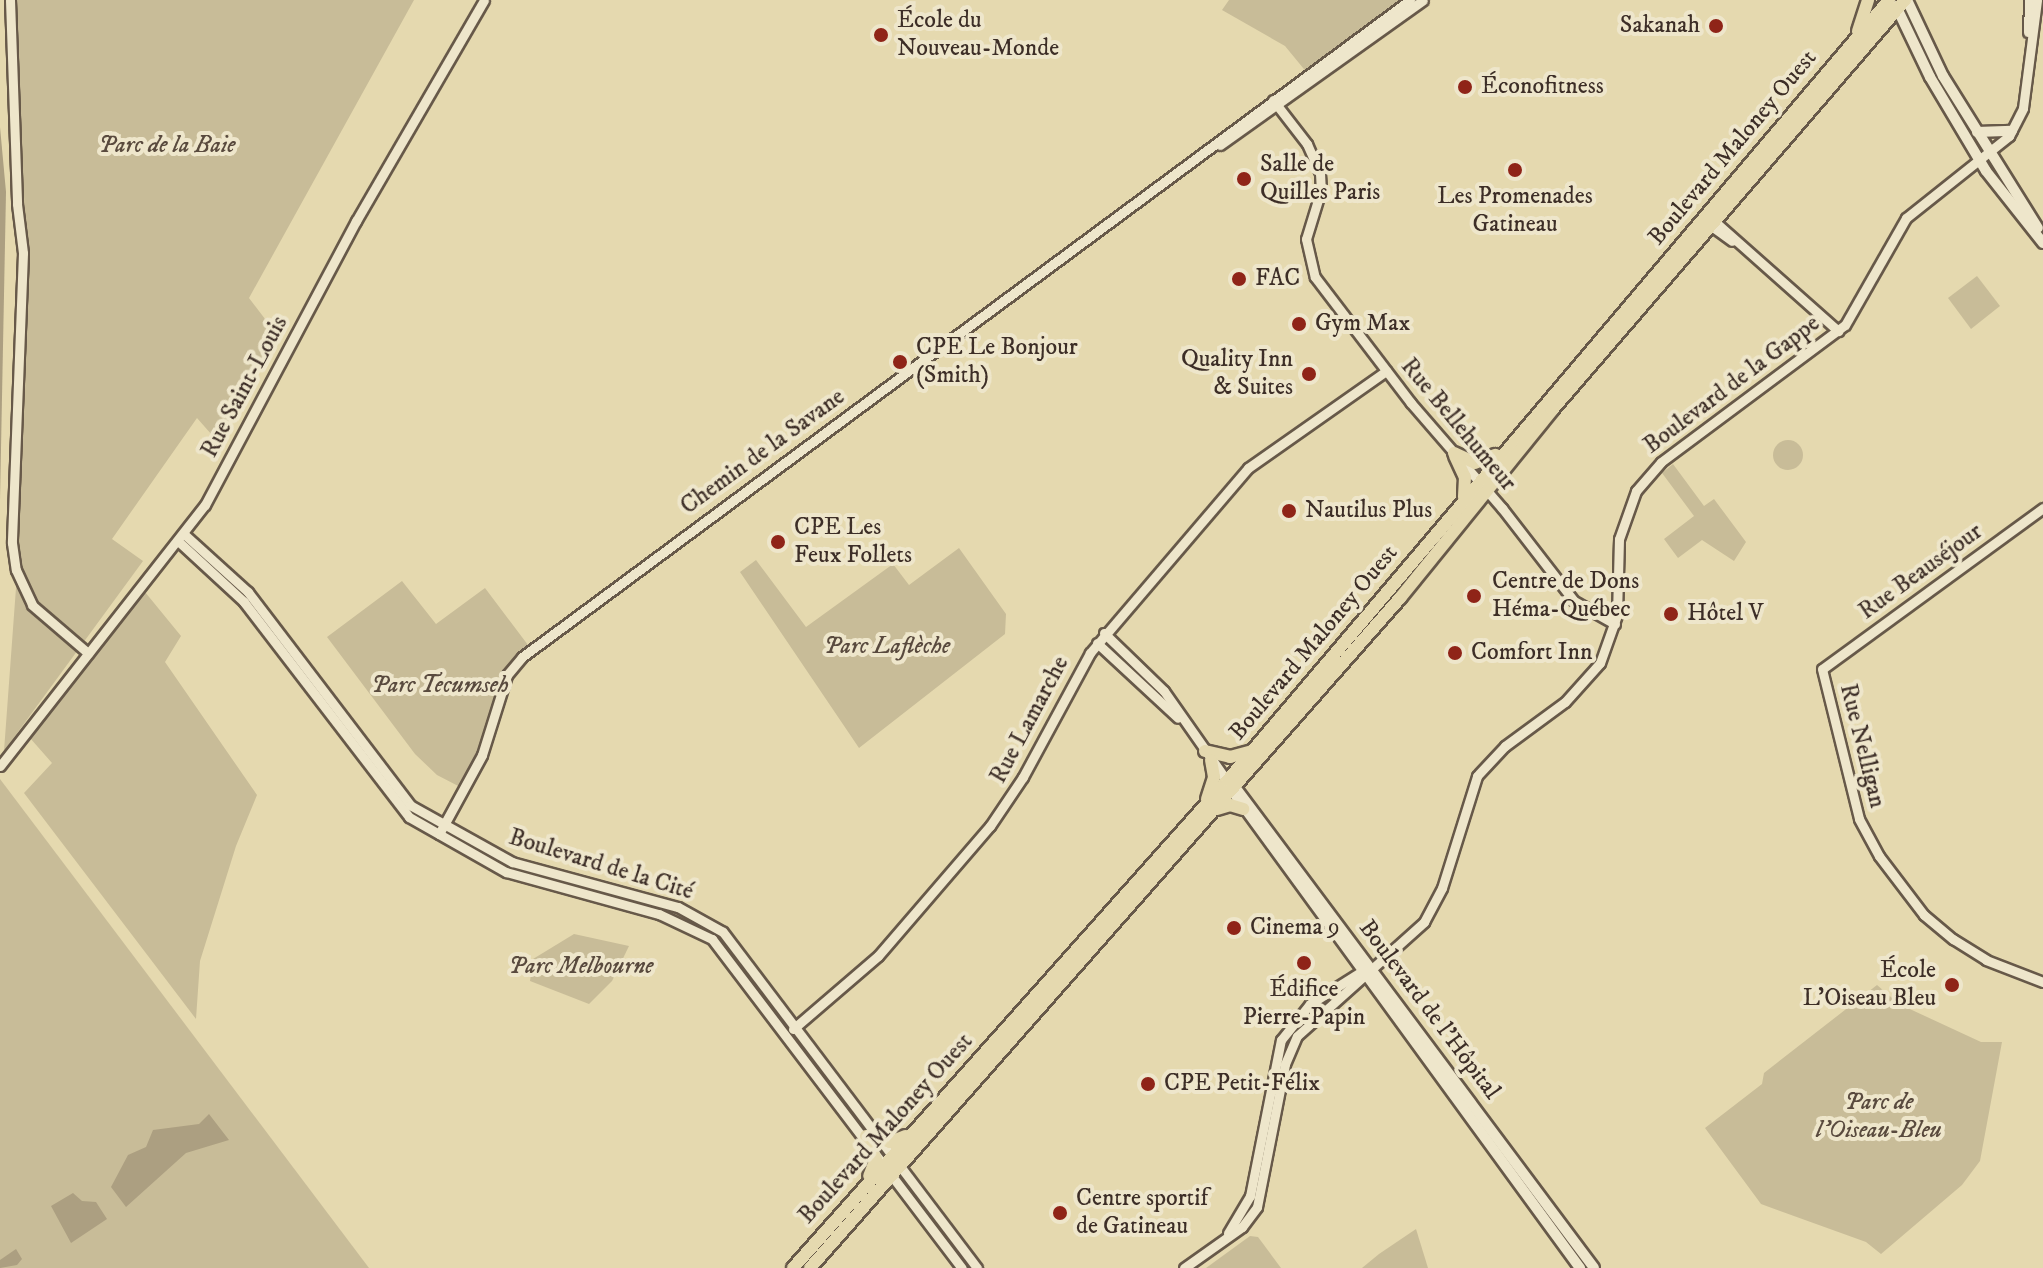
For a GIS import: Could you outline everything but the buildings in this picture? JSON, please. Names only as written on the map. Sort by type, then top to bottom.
[{"type":"main road","points":[[1856,38],[1868,0]]},
{"type":"main road","points":[[1898,2],[1977,132],[1984,156]]},
{"type":"main road","points":[[1898,2],[1926,71],[2043,240]]},
{"type":"main road","name":"Boulevard Maloney Ouest","points":[[793,1268],[848,1205],[893,1164],[915,1130],[1203,807],[1232,787],[1856,38],[1898,2]]},
{"type":"main road","name":"Boulevard Maloney Ouest","points":[[810,1268],[893,1164],[1217,809],[1252,751],[1349,646],[1464,497],[1482,485],[1507,447],[1898,2]]},
{"type":"main road","points":[[1977,132],[2012,131]]},
{"type":"main road","points":[[1454,453],[1479,463],[1507,447]]},
{"type":"main road","points":[[1454,453],[1465,477],[1464,497]]},
{"type":"main road","points":[[1203,807],[1214,777],[1208,755],[1230,757],[1252,751]]},
{"type":"main road","name":"Boulevard de l'Hôpital","points":[[1232,787],[1373,967],[1594,1268]]},
{"type":"main road","name":"Boulevard de l'Hôpital","points":[[1232,787],[1243,809],[1362,974],[1580,1268]]},
{"type":"main road","points":[[1217,809],[1243,809]]},
{"type":"main road","points":[[848,1205],[875,1164],[872,1136],[898,1141],[915,1130]]},
{"type":"street","points":[[10,0],[17,204],[23,253],[12,543],[16,570],[32,605],[88,653]]},
{"type":"street","name":"Rue Saint-Louis","points":[[0,766],[205,505],[356,221],[484,0]]},
{"type":"street","name":"Chemin de la Savane","points":[[1275,103],[1410,0]]},
{"type":"street","name":"Chemin de la Savane","points":[[441,830],[482,755],[507,675],[522,657],[1189,164],[1423,0]]},
{"type":"street","name":"Boulevard de la Gappe","points":[[2025,99],[2029,0]]},
{"type":"street","name":"Boulevard de la Gappe","points":[[1373,967],[1416,932],[1437,901],[1471,788],[1483,767],[1580,688],[1600,663],[1615,624],[1621,529],[1643,481],[1838,331],[1863,300],[1885,247],[1902,223],[2012,131],[2025,99],[2037,0]]},
{"type":"street","name":"Rue Bellehumeur","points":[[1275,103],[1310,149],[1320,173],[1319,200],[1306,239],[1311,269],[1386,371],[1580,608],[1615,624]]},
{"type":"street","points":[[1708,219],[1838,331]]},
{"type":"street","name":"Rue Lamarche","points":[[787,1034],[878,956],[990,826],[1104,633],[1253,462],[1386,371]]},
{"type":"street","name":"Rue Beauséjour","points":[[1822,669],[2043,508]]},
{"type":"street","name":"Boulevard de la Cité","points":[[181,538],[248,592],[268,624],[400,795],[441,830],[506,872],[648,910],[706,934],[872,1136]]},
{"type":"street","name":"Boulevard de l'Hôpital","points":[[1104,633],[1164,691],[1232,787]]},
{"type":"street","name":"Boulevard de l'Hôpital","points":[[1097,643],[1189,729]]},
{"type":"street","name":"Rue Nelligan","points":[[1822,669],[1859,819],[1879,856],[1942,931],[1986,960],[2043,982]]},
{"type":"street","name":"Boulevard de la Cité","points":[[441,830],[512,862],[700,917],[734,944],[796,1026],[872,1136],[977,1268]]},
{"type":"street","points":[[1221,1241],[1247,1206],[1277,1049],[1301,1011],[1373,967]]},
{"type":"street","points":[[1184,1268],[1253,1215],[1268,1171],[1287,1055],[1314,1015],[1362,974]]},
{"type":"street","points":[[1277,1049],[1287,1055]]},
{"type":"street","name":"Boulevard de la Cité","points":[[893,1164],[962,1268]]},
{"type":"street","points":[[1256,1169],[1268,1171]]},
{"type":"green space","name":"Parc de la Baie","points":[[14,0],[414,0],[249,298],[278,336],[219,443],[197,418],[112,539],[143,561],[4,751],[19,547],[17,475],[27,255]]},
{"type":"green space","points":[[1229,0],[1410,0],[1308,74],[1285,46],[1222,10]]},
{"type":"green space","points":[[1977,276],[2000,306],[1971,329],[1948,298]]},
{"type":"green space","points":[[1788,440],[1799,444],[1803,455],[1799,466],[1788,470],[1777,466],[1773,455],[1777,444]]},
{"type":"green space","points":[[1673,464],[1704,506],[1714,499],[1746,542],[1734,561],[1702,540],[1678,558],[1664,539],[1694,516],[1662,473]]},
{"type":"green space","name":"Parc Laflèche","points":[[959,548],[1006,614],[1005,634],[859,748],[740,572],[756,560],[806,627],[893,564],[909,585]]},
{"type":"green space","name":"Parc Tecumseh","points":[[402,581],[436,624],[485,588],[531,649],[515,663],[464,789],[437,775],[415,754],[327,637]]},
{"type":"green space","points":[[145,592],[181,636],[165,662],[257,795],[236,846],[200,961],[196,1019],[24,793],[52,763],[30,738]]},
{"type":"green space","points":[[0,779],[369,1268],[0,1268]]},
{"type":"green space","name":"Parc Melbourne","points":[[574,934],[629,946],[612,981],[589,1004],[530,981],[533,959]]},
{"type":"green space","name":"Parc de l'Oiseau-Bleu","points":[[1877,985],[1899,1004],[1981,1042],[2002,1042],[1980,1161],[1962,1185],[1881,1254],[1866,1242],[1761,1204],[1705,1128],[1762,1084],[1764,1073]]},
{"type":"green space","points":[[1416,1229],[1428,1268],[1362,1268],[1379,1254]]},
{"type":"green space","points":[[1250,1236],[1258,1237],[1281,1268],[1206,1268]]},
{"type":"shaded area","points":[[0,127],[6,192],[0,500]]},
{"type":"shaded area","points":[[209,1114],[229,1140],[186,1153],[126,1207],[111,1187],[128,1155],[146,1147],[153,1130],[199,1124]]},
{"type":"shaded area","points":[[73,1193],[82,1201],[96,1202],[107,1219],[71,1243],[51,1206]]},
{"type":"shaded area","points":[[16,1249],[22,1259],[17,1265],[0,1268],[0,1260]]},
{"type":"place","name":"Sakanah","points":[[1716,26]]},
{"type":"place","name":"École du Nouveau-Monde","points":[[881,35]]},
{"type":"place","name":"Éconofitness","points":[[1465,87]]},
{"type":"place","name":"Les Promenades Gatineau","points":[[1515,170]]},
{"type":"place","name":"Salle de Quilles Paris","points":[[1244,179]]},
{"type":"place","name":"FAC","points":[[1239,279]]},
{"type":"place","name":"Gym Max","points":[[1299,324]]},
{"type":"place","name":"CPE Le Bonjour (Smith)","points":[[900,362]]},
{"type":"place","name":"Quality Inn & Suites","points":[[1309,374]]},
{"type":"place","name":"Nautilus Plus","points":[[1289,511]]},
{"type":"place","name":"CPE Les Feux Follets","points":[[778,542]]},
{"type":"place","name":"Centre de Dons Héma-Québec","points":[[1474,596]]},
{"type":"place","name":"Hôtel V","points":[[1671,614]]},
{"type":"place","name":"Comfort Inn","points":[[1455,653]]},
{"type":"place","name":"Cinema 9","points":[[1234,928]]},
{"type":"place","name":"Édifice Pierre-Papin","points":[[1304,963]]},
{"type":"place","name":"École L'Oiseau Bleu","points":[[1952,985]]},
{"type":"place","name":"CPE Petit-Félix","points":[[1148,1084]]},
{"type":"place","name":"Centre sportif de Gatineau","points":[[1060,1213]]}]
